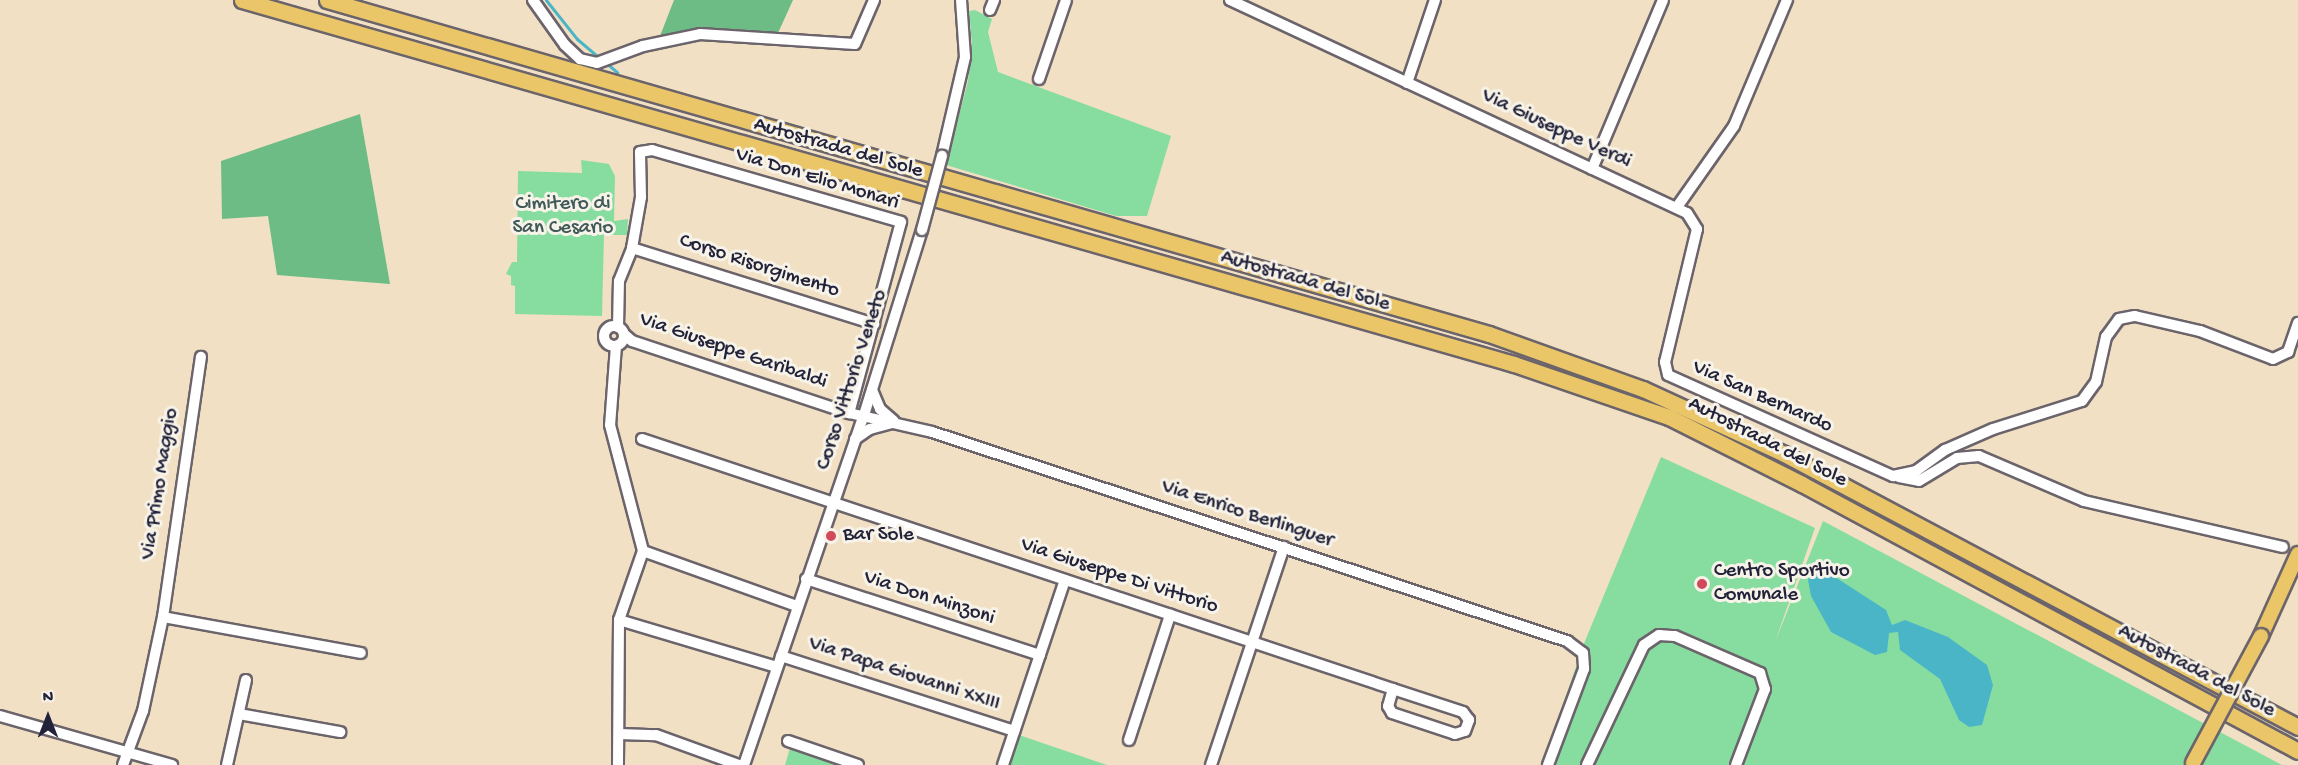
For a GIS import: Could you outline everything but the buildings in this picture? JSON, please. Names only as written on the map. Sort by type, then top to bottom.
[{"type":"highway","name":"Autostrada del Sole","points":[[242,0],[1514,364],[1669,417],[1802,484],[2298,751]]},
{"type":"highway","name":"Autostrada del Sole","points":[[327,0],[1489,334],[1643,389],[1784,454],[2298,727]]},
{"type":"main road","points":[[2193,764],[2261,636],[2298,554]]},
{"type":"street","points":[[533,0],[565,45],[580,58],[597,63],[607,57],[700,34],[731,33],[846,46],[855,44],[874,0]]},
{"type":"street","name":"Corso Vittorio Veneto","points":[[744,765],[864,415],[922,230],[964,68],[961,0]]},
{"type":"street","points":[[1039,79],[1066,0]]},
{"type":"street","name":"Via Giuseppe Verdi","points":[[1230,0],[1687,213]]},
{"type":"street","points":[[1407,83],[1435,0]]},
{"type":"street","points":[[1592,169],[1663,0]]},
{"type":"street","points":[[1677,207],[1734,126],[1787,0]]},
{"type":"street","name":"Via Don Elio Monari","points":[[632,248],[642,197],[640,152],[652,150],[901,222],[849,412]]},
{"type":"street","name":"Via San Bernardo","points":[[1687,213],[1697,229],[1665,362],[1668,375],[1899,477],[1919,481],[1957,458],[1979,456],[2084,501],[2283,547]]},
{"type":"street","points":[[621,331],[609,328],[604,337],[609,345],[616,346],[622,343],[619,281],[632,248]]},
{"type":"street","name":"Corso Risorgimento","points":[[632,248],[874,324]]},
{"type":"street","points":[[1899,477],[1916,471],[1959,443],[2082,401],[2096,382],[2106,337],[2119,319],[2135,316],[2200,331],[2273,359],[2288,352],[2298,323]]},
{"type":"street","name":"Via Giuseppe Garibaldi","points":[[621,331],[632,340],[864,415]]},
{"type":"street","points":[[616,346],[610,425],[643,551],[619,620],[618,765]]},
{"type":"street","name":"Via Primo Maggio","points":[[123,765],[143,711],[163,617],[201,357]]},
{"type":"street","points":[[872,390],[880,409],[896,423]]},
{"type":"street","name":"Via Enrico Berlinguer","points":[[864,415],[896,423],[1284,547],[1567,641],[1583,653],[1584,669],[1548,765]]},
{"type":"street","points":[[855,440],[870,429],[896,423]]},
{"type":"street","name":"Via Giuseppe Di Vittorio","points":[[642,439],[832,504],[1251,641],[1462,712],[1469,720],[1465,731],[1455,734],[1392,713],[1388,706],[1393,689]]},
{"type":"street","points":[[1211,765],[1284,547]]},
{"type":"street","points":[[643,551],[797,606]]},
{"type":"street","name":"Via Don Minzoni","points":[[806,579],[1040,655]]},
{"type":"street","points":[[1003,765],[1065,580]]},
{"type":"street","points":[[1130,740],[1170,615]]},
{"type":"street","points":[[163,617],[361,653]]},
{"type":"street","name":"Via Papa Giovanni XXIII","points":[[619,620],[779,661],[1014,731]]},
{"type":"street","points":[[1587,765],[1644,645],[1659,635],[1675,636],[1760,673],[1765,689],[1736,765]]},
{"type":"street","points":[[227,765],[246,680]]},
{"type":"street","points":[[239,714],[340,732]]},
{"type":"street","points":[[0,716],[172,765]]},
{"type":"street","points":[[619,734],[656,735],[739,765]]},
{"type":"street","points":[[788,741],[858,765]]},
{"type":"green space","points":[[674,0],[793,0],[778,33],[733,29],[660,36]]},
{"type":"green space","points":[[975,10],[992,19],[988,32],[998,72],[1171,136],[1147,216],[1116,216],[946,165],[968,81],[972,44],[969,11]]},
{"type":"green space","points":[[360,114],[390,284],[277,275],[268,216],[222,219],[221,161]]},
{"type":"green space","name":"Cimitero di San Cesario","points":[[581,160],[609,164],[615,176],[614,221],[628,219],[627,235],[604,235],[602,316],[515,314],[515,286],[511,285],[511,276],[506,274],[512,262],[517,262],[518,171],[582,173]]},
{"type":"green space","points":[[1661,457],[1815,528],[1775,642],[1823,521],[2282,765],[1542,765],[1585,641]]},
{"type":"green space","points":[[1019,735],[1107,765],[1009,765]]},
{"type":"green space","points":[[790,748],[838,765],[785,765]]},
{"type":"water","points":[[1818,566],[1886,610],[1892,625],[1905,620],[1948,637],[1987,665],[1993,685],[1982,725],[1969,727],[1959,720],[1940,679],[1900,650],[1898,632],[1889,633],[1887,652],[1875,655],[1831,632],[1811,596],[1808,580],[1814,567]]},
{"type":"waterway","points":[[546,0],[577,39],[600,58]]},
{"type":"waterway","points":[[605,62],[617,72]]},
{"type":"place","name":"Bar Sole","points":[[831,536]]},
{"type":"place","name":"Centro Sportivo Comunale","points":[[1702,584]]}]
